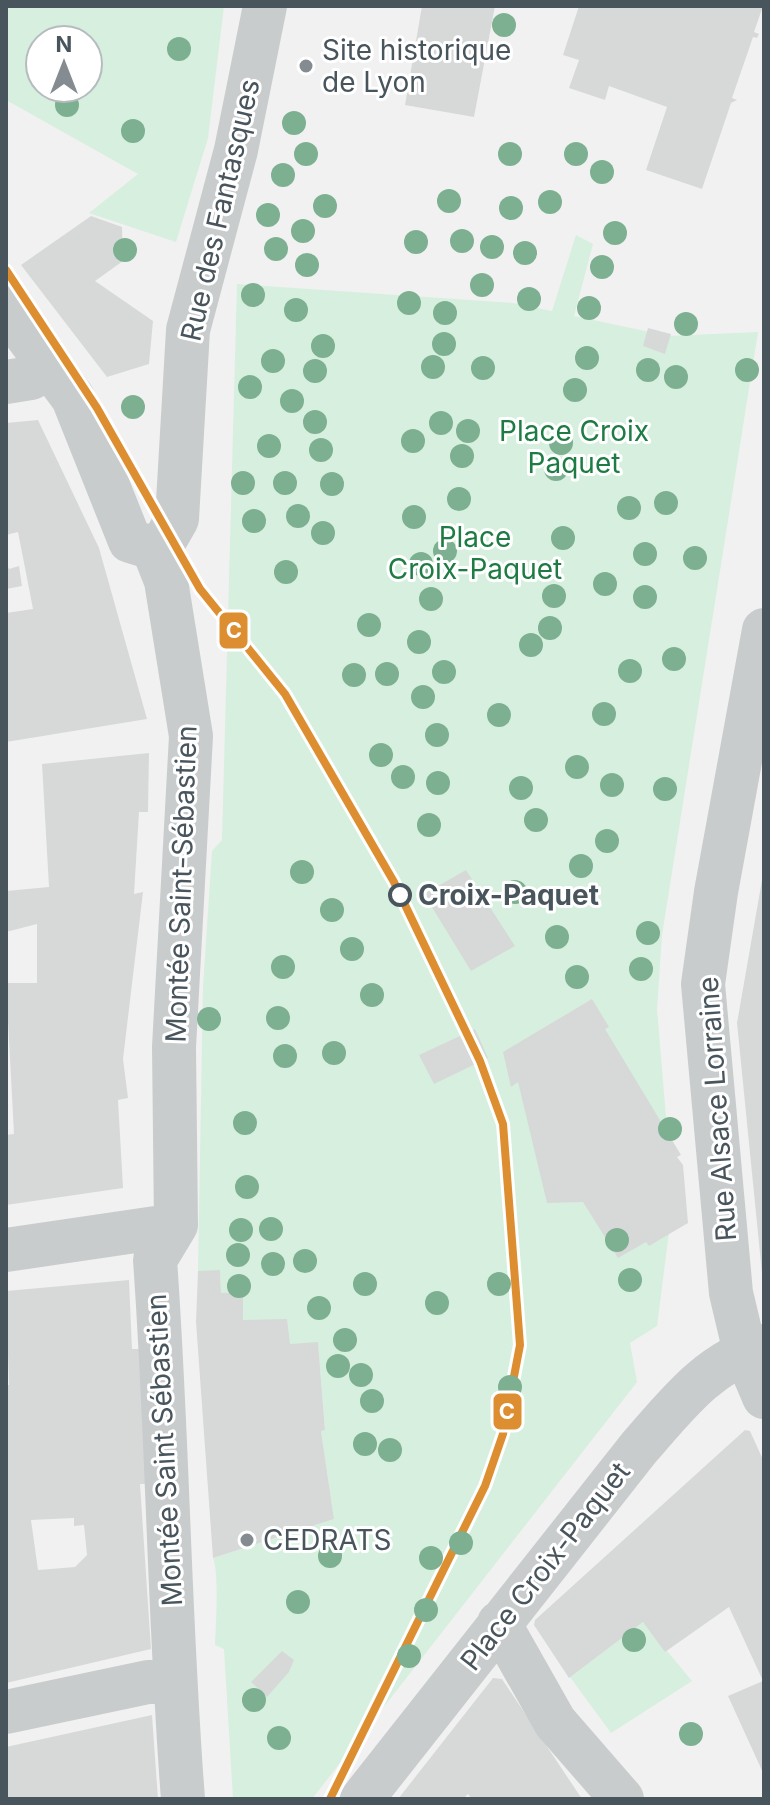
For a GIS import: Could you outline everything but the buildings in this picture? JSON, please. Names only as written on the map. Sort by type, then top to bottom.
[{"type":"street","name":"Rue des Fantasques","points":[[153,548],[165,540],[177,519],[188,330],[236,150],[265,6]]},
{"type":"street","points":[[6,308],[73,398],[130,541],[153,548]]},
{"type":"street","points":[[6,382],[31,378],[51,367]]},
{"type":"street","name":"Montée Saint-Sébastien","points":[[153,548],[166,581],[191,736],[174,1047],[176,1225]]},
{"type":"street","name":"Rue Alsace Lorraine","points":[[764,630],[716,892],[703,984],[731,1293],[755,1349],[764,1397]]},
{"type":"street","points":[[6,1250],[176,1225]]},
{"type":"street","name":"Montée Saint Sébastien","points":[[174,1681],[172,1571],[155,1260],[176,1225]]},
{"type":"street","name":"Place Croix-Paquet","points":[[362,1799],[499,1623],[686,1394],[721,1364],[755,1349]]},
{"type":"street","points":[[499,1623],[555,1722],[622,1799]]},
{"type":"street","points":[[6,1712],[148,1682],[174,1681],[183,1799]]},
{"type":"green space","points":[[10,6],[224,6],[208,138],[176,242],[89,213],[138,174],[6,100],[6,12]]},
{"type":"green space","name":"Place Croix-Paquet","points":[[576,235],[593,244],[574,316],[669,336],[758,332],[662,935],[657,1009],[673,1201],[657,1326],[630,1343],[637,1382],[312,1799],[233,1799],[224,1649],[215,1645],[217,1586],[213,1558],[334,1519],[321,1431],[325,1429],[318,1343],[290,1344],[243,1320],[243,1292],[221,1293],[220,1271],[198,1271],[203,987],[212,851],[222,840],[237,284],[513,303],[552,311]]},
{"type":"green space","points":[[643,1622],[692,1681],[611,1733],[570,1677]]},
{"type":"transit line","name":"C","points":[[6,270],[97,408],[200,589],[285,694],[394,882],[480,1061],[503,1124],[520,1345],[503,1434],[485,1486],[330,1799]]},
{"type":"place","name":"Site historique de Lyon","points":[[306,66]]},
{"type":"place","name":"Croix-Paquet","points":[[400,895]]},
{"type":"place","name":"CEDRATS","points":[[247,1540]]},
{"type":"park label","name":"Place Croix Paquet","points":[[574,447]]}]
